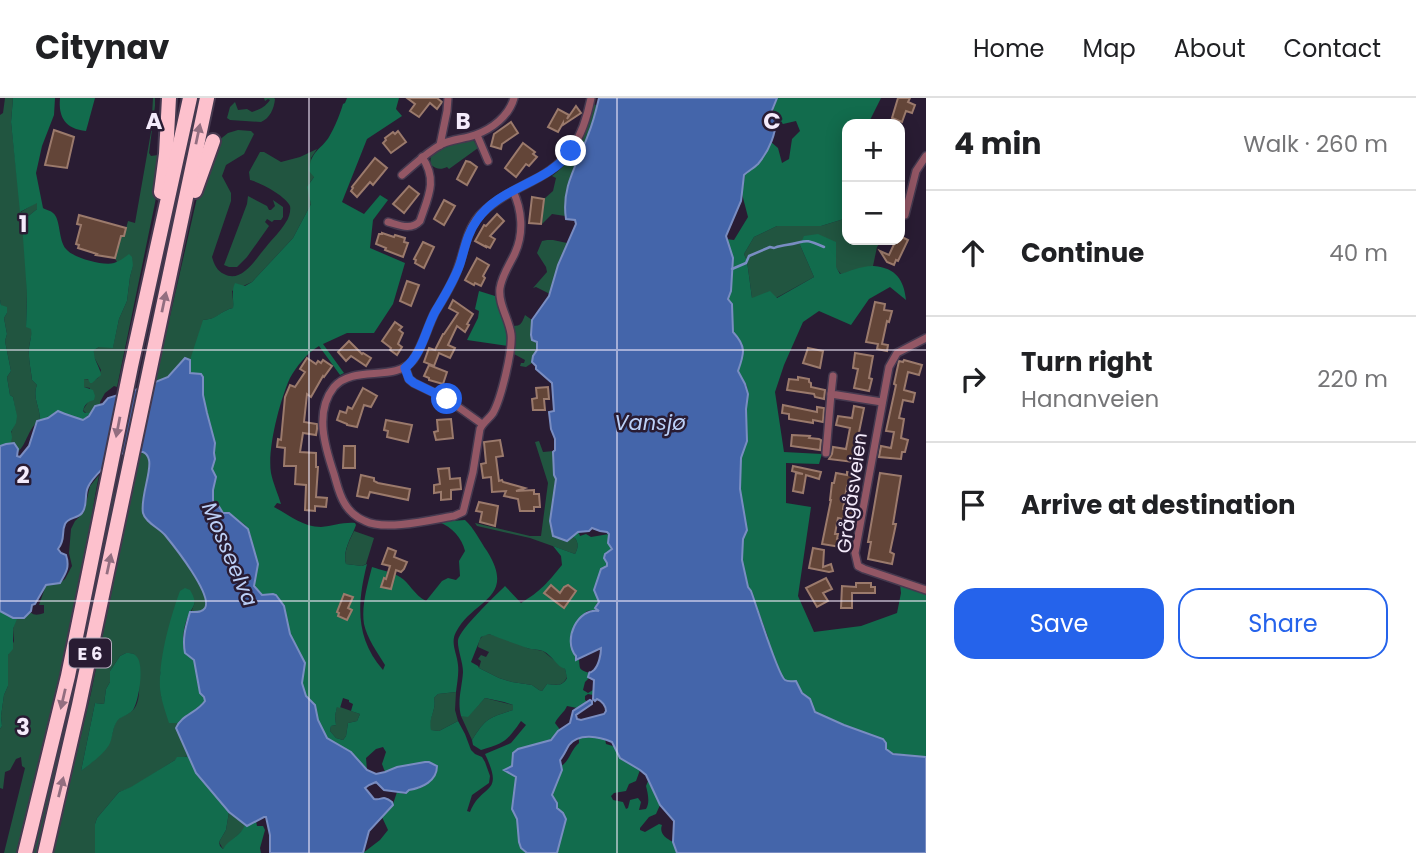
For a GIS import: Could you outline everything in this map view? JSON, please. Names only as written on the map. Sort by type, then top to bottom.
[{"type":"highway","name":"E 6","points":[[159,242],[156,223],[166,154],[169,98]]},
{"type":"highway","name":"E 6","points":[[25,853],[68,676],[131,366],[190,98]]},
{"type":"highway","name":"E 6","points":[[45,853],[79,705],[207,98]]},
{"type":"highway","name":"E 6","points":[[181,217],[192,202],[213,141]]},
{"type":"street","points":[[440,145],[448,98]]},
{"type":"street","points":[[402,175],[440,145],[477,135],[491,127],[508,113],[514,98]]},
{"type":"street","points":[[513,191],[519,208],[520,234],[500,286],[511,331],[511,348],[494,411],[482,424],[465,509],[461,514],[384,526],[365,522],[345,504],[325,447],[323,420],[329,397],[335,386],[349,377],[390,372],[405,368],[411,363],[457,272],[469,233],[478,219],[496,201],[513,191],[553,170],[565,159],[586,118],[591,98]]},
{"type":"street","points":[[477,135],[488,160]]},
{"type":"street","points":[[905,215],[916,171],[926,156]]},
{"type":"street","points":[[388,222],[410,227],[419,221],[431,184],[428,166],[422,158]]},
{"type":"street","name":"Grågåsveien","points":[[925,588],[858,566],[855,553],[889,367],[897,353],[926,338]]},
{"type":"street","points":[[405,368],[409,379],[414,383],[447,399],[482,424]]},
{"type":"street","name":"Grågåsveien","points":[[826,453],[833,376]]},
{"type":"street","points":[[831,394],[882,401]]},
{"type":"green space","points":[[5,98],[13,98],[11,122],[21,212],[37,202],[37,209],[26,218],[26,326],[32,328],[29,360],[32,380],[37,385],[35,394],[40,420],[32,428],[17,456],[0,446],[9,438],[16,415],[7,377],[11,371],[5,341],[7,334],[4,318],[7,313],[0,300],[0,115],[3,113]]},
{"type":"green space","points":[[13,98],[55,98],[54,115],[42,146],[36,173],[43,208],[56,216],[63,245],[81,258],[103,263],[114,263],[129,254],[132,257],[127,301],[119,319],[113,348],[99,347],[94,350],[101,375],[92,383],[84,379],[84,387],[93,390],[95,396],[83,411],[92,412],[83,420],[55,412],[40,420],[35,394],[37,385],[32,380],[29,360],[31,329],[26,327],[27,294],[22,223],[37,209],[37,203],[20,212],[11,122]]},
{"type":"green space","points":[[60,98],[95,98],[86,131],[68,125],[60,111]]},
{"type":"green space","points":[[153,98],[155,106],[149,153],[151,156],[158,155],[161,98],[165,98],[160,175],[117,387],[114,386],[105,393],[100,402],[101,412],[86,413],[83,410],[88,402],[90,388],[84,387],[84,379],[95,380],[101,370],[94,357],[94,350],[99,347],[113,347],[119,319],[127,301],[133,265],[117,262],[115,258],[120,235],[124,236],[128,221],[135,223],[151,132]]},
{"type":"green space","points":[[264,98],[275,99],[271,113],[261,122],[227,118],[230,107],[235,102],[238,110],[247,109],[252,112],[262,108],[270,100],[265,101]]},
{"type":"green space","points":[[347,98],[399,98],[396,109],[402,116],[367,139],[342,202],[364,214],[380,195],[388,200],[373,220],[370,248],[405,263],[393,304],[374,333],[347,333],[323,344],[344,373],[340,375],[319,346],[303,360],[290,378],[282,399],[271,451],[271,473],[281,504],[277,503],[274,507],[308,525],[321,527],[355,523],[345,559],[346,564],[367,564],[361,593],[361,620],[367,645],[383,670],[385,665],[370,640],[363,617],[372,567],[400,577],[426,601],[442,581],[448,578],[456,580],[460,576],[459,561],[465,551],[456,533],[439,522],[465,520],[477,535],[495,567],[495,589],[463,621],[456,632],[456,692],[438,694],[434,698],[430,726],[431,730],[439,731],[458,721],[471,750],[485,762],[490,776],[489,783],[472,795],[467,811],[470,812],[492,783],[491,767],[485,754],[511,743],[526,725],[521,721],[509,737],[495,745],[481,750],[473,745],[472,740],[485,723],[513,710],[513,705],[485,698],[468,717],[461,716],[463,672],[458,643],[460,635],[505,586],[521,603],[544,586],[562,565],[561,556],[553,546],[575,554],[577,542],[571,537],[578,531],[580,536],[609,534],[612,549],[604,558],[607,566],[601,569],[594,590],[599,601],[596,604],[599,611],[587,611],[577,621],[571,641],[581,669],[589,673],[583,690],[588,693],[593,690],[593,695],[585,696],[588,702],[577,708],[567,706],[555,723],[561,731],[548,741],[518,749],[512,755],[512,767],[504,770],[516,777],[512,809],[517,819],[521,848],[527,853],[363,853],[388,830],[382,817],[392,807],[397,792],[405,794],[424,786],[434,776],[437,766],[425,762],[385,772],[382,764],[386,752],[383,747],[376,749],[366,758],[367,770],[351,752],[327,738],[318,720],[315,705],[306,696],[302,683],[305,663],[290,634],[284,606],[276,595],[262,595],[254,586],[258,564],[250,534],[245,525],[229,513],[223,513],[213,501],[216,478],[212,469],[214,446],[204,402],[203,377],[190,373],[190,360],[203,320],[233,308],[235,283],[245,286],[252,282],[293,238],[311,204],[307,187],[314,177],[309,171],[312,159],[329,137]],"holes":[[[489,634],[529,649],[543,651],[565,669],[567,678],[561,684],[547,684],[542,691],[532,685],[499,678],[479,668],[471,662],[481,637]],[[343,698],[353,704],[351,711],[360,714],[357,721],[348,723],[343,740],[336,738],[330,731],[331,726],[336,725],[337,707],[340,708]]]},
{"type":"green space","points":[[777,98],[881,98],[870,119],[842,119],[842,220],[821,226],[777,226],[754,237],[744,254],[752,298],[770,291],[777,298],[814,277],[800,245],[804,236],[818,234],[836,242],[836,267],[840,274],[874,266],[888,269],[901,281],[906,300],[890,287],[869,299],[851,325],[819,311],[803,322],[775,392],[784,452],[822,454],[819,464],[786,463],[786,503],[811,507],[798,596],[814,632],[861,626],[897,613],[900,584],[926,593],[926,757],[891,753],[886,749],[883,739],[815,712],[810,699],[794,681],[787,681],[782,677],[748,587],[742,560],[743,539],[747,530],[740,489],[741,458],[747,441],[748,395],[747,386],[738,371],[741,344],[733,332],[732,304],[728,299],[733,258],[726,239],[734,240],[748,217],[742,194],[745,174],[759,162],[771,142],[778,148],[782,163],[789,159],[792,139],[800,131],[796,121],[783,124],[772,114]]},
{"type":"green space","points":[[594,104],[597,106],[596,113],[567,220],[565,216],[552,214],[542,224],[544,199],[553,191],[556,178],[552,176],[568,161],[580,144]]},
{"type":"green space","points":[[238,130],[251,131],[254,134],[244,154],[226,165],[222,176],[231,193],[231,201],[212,257],[219,271],[231,276],[237,276],[248,268],[282,229],[290,214],[290,206],[284,198],[250,180],[249,172],[260,152],[281,162],[317,149],[311,158],[314,177],[309,184],[311,204],[293,238],[252,282],[232,291],[233,308],[203,320],[208,417],[155,389],[155,382],[199,189],[218,141],[228,133]]},
{"type":"green space","points":[[474,141],[478,148],[449,169],[439,169],[431,165],[433,153],[438,149]]},
{"type":"green space","points":[[248,196],[267,206],[269,210],[275,206],[273,200],[283,207],[283,217],[272,222],[267,219],[265,222],[269,226],[247,257],[237,267],[229,267],[224,265]]},
{"type":"green space","points":[[842,220],[842,245],[878,245],[873,266],[841,274],[800,245],[814,277],[776,298],[752,298],[744,254],[754,237],[777,226],[821,226]]},
{"type":"green space","points":[[542,241],[567,243],[550,294],[533,288],[547,272],[537,253]]},
{"type":"green space","points":[[479,291],[495,296],[508,327],[508,346],[467,340],[478,318],[479,311],[475,309]]},
{"type":"green space","points":[[0,300],[1,305],[7,307],[4,318],[7,334],[5,341],[11,371],[7,377],[17,416],[11,432],[11,443],[0,446]]},
{"type":"green space","points":[[525,315],[532,320],[537,343],[533,356],[550,379],[548,380],[532,363],[526,367],[520,366],[525,360],[514,354],[513,326],[521,324]]},
{"type":"green space","points":[[539,441],[543,452],[554,451],[554,486],[563,539],[567,541],[571,537],[575,538],[578,546],[575,554],[530,538],[477,526],[475,523],[530,536],[541,536],[548,483],[535,442]]},
{"type":"green space","points":[[152,447],[187,522],[266,817],[243,830],[223,849],[219,842],[226,830],[229,812],[196,773],[188,756],[175,760],[131,788],[119,792],[97,818],[95,853],[53,853],[91,693],[140,452]],"holes":[[[195,602],[184,631],[204,704],[174,722],[161,696],[160,673]],[[126,653],[134,654],[139,682],[137,703],[132,711],[116,722],[109,743],[81,771],[95,703],[104,704],[110,671],[120,656]]]},
{"type":"green space","points":[[99,475],[69,633],[35,780],[16,853],[4,853],[25,768],[22,766],[21,757],[16,759],[10,770],[5,772],[3,789],[0,788],[1,716],[8,686],[8,655],[14,641],[16,619],[0,611],[32,605],[30,612],[37,615],[44,613],[44,605],[39,605],[46,585],[60,583],[72,566],[69,553],[71,529],[84,512],[90,486]]},
{"type":"green space","points":[[118,492],[73,711],[39,853],[31,853],[68,703],[113,493]]},
{"type":"green space","points":[[354,531],[374,538],[366,564],[362,566],[346,564],[345,560],[348,543]]},
{"type":"green space","points":[[185,588],[190,590],[194,603],[185,624],[183,645],[195,663],[200,693],[205,701],[177,723],[169,723],[161,696],[160,671],[172,615],[180,591]]},
{"type":"green space","points":[[0,611],[17,619],[13,629],[13,649],[8,655],[8,686],[4,695],[0,729]]},
{"type":"green space","points":[[489,634],[543,651],[565,669],[567,677],[561,684],[547,684],[542,691],[532,685],[499,678],[479,668],[481,661],[478,659],[481,655],[486,657],[489,652],[478,647],[479,642],[482,636]]},
{"type":"green space","points":[[132,653],[139,660],[140,682],[135,705],[131,712],[117,721],[106,749],[81,771],[95,703],[104,704],[110,671],[120,656]]},
{"type":"green space","points":[[456,692],[455,710],[458,721],[439,731],[430,730],[434,698],[438,694]]},
{"type":"green space","points":[[485,698],[513,705],[513,710],[488,720],[472,740],[461,716],[468,716]]},
{"type":"green space","points":[[337,706],[360,714],[357,721],[348,723],[343,740],[336,738],[330,731],[331,726],[336,725]]},
{"type":"green space","points":[[579,738],[605,739],[606,744],[616,747],[620,758],[640,770],[636,781],[629,784],[626,791],[614,793],[611,796],[613,800],[623,802],[626,809],[630,800],[638,798],[641,802],[639,810],[646,809],[648,781],[660,805],[656,814],[649,817],[640,830],[645,832],[662,825],[662,833],[673,842],[677,853],[557,853],[566,819],[553,796],[561,766],[579,743]]},
{"type":"green space","points":[[189,755],[196,773],[229,812],[220,846],[223,849],[245,825],[256,821],[257,826],[263,826],[265,830],[261,853],[95,853],[97,818],[119,792],[177,757]]},
{"type":"water","name":"Vansjø","points":[[599,98],[777,98],[771,113],[775,115],[776,121],[772,141],[758,164],[744,175],[741,201],[726,236],[733,258],[728,299],[732,304],[733,332],[741,342],[743,351],[738,371],[748,394],[747,441],[741,458],[740,489],[747,530],[743,539],[742,560],[748,587],[777,666],[785,680],[796,681],[802,693],[810,699],[815,712],[883,739],[886,749],[893,754],[926,757],[926,853],[677,853],[673,842],[674,821],[660,805],[646,775],[620,758],[612,742],[590,737],[573,741],[560,760],[562,770],[552,795],[557,808],[566,819],[557,853],[527,853],[521,848],[517,819],[512,809],[516,777],[504,770],[512,766],[513,753],[518,749],[551,740],[570,723],[573,711],[590,700],[592,704],[576,715],[577,719],[604,714],[606,711],[602,702],[593,699],[594,680],[588,677],[589,672],[597,665],[601,648],[576,660],[571,642],[574,626],[579,619],[591,611],[599,611],[595,608],[599,602],[594,590],[601,569],[607,566],[605,554],[612,549],[608,543],[609,534],[592,528],[578,532],[567,541],[553,536],[550,521],[556,479],[553,452],[555,439],[549,412],[554,411],[552,383],[532,362],[537,342],[532,340],[531,335],[532,320],[549,296],[558,265],[576,224],[575,220],[566,219],[568,186]]},
{"type":"water","name":"Mosseelva","points":[[185,358],[190,360],[190,373],[201,374],[203,377],[203,395],[215,443],[212,469],[216,477],[213,501],[223,513],[229,513],[248,529],[258,564],[254,586],[262,595],[276,595],[284,606],[290,634],[305,663],[302,683],[306,696],[315,705],[318,720],[327,738],[351,752],[367,770],[376,774],[425,762],[437,766],[428,783],[406,793],[384,790],[376,782],[365,788],[374,799],[386,798],[393,805],[369,831],[363,853],[270,853],[266,817],[247,826],[229,812],[196,773],[176,728],[205,701],[200,693],[194,660],[185,653],[184,642],[190,612],[202,611],[206,602],[198,582],[184,560],[165,535],[144,516],[143,500],[149,465],[145,453],[121,454],[90,483],[84,510],[80,515],[68,520],[64,527],[58,549],[66,555],[67,566],[60,583],[46,585],[24,618],[13,618],[0,611],[0,446],[14,443],[18,449],[17,456],[20,457],[29,446],[37,421],[58,411],[83,420],[95,406],[103,404],[108,398],[168,377]]},
{"type":"building","points":[[407,98],[437,98],[442,102],[437,109],[430,103],[419,117],[410,111],[415,104]]},
{"type":"building","points":[[898,98],[910,98],[908,102],[915,105],[912,113],[906,111],[903,119],[892,118]]},
{"type":"building","points":[[576,106],[581,113],[563,123],[558,132],[548,127],[558,109],[569,115],[567,119]]},
{"type":"building","points":[[511,122],[518,133],[502,144],[501,149],[491,146],[494,134]]},
{"type":"building","points":[[54,130],[74,137],[67,168],[45,165]]},
{"type":"building","points":[[398,131],[406,142],[391,153],[383,143],[385,138]]},
{"type":"building","points":[[523,143],[535,152],[533,154],[537,157],[529,166],[526,164],[516,177],[505,168]]},
{"type":"building","points":[[375,158],[387,168],[373,185],[370,182],[357,197],[351,191],[352,187]]},
{"type":"building","points":[[466,161],[477,167],[467,185],[457,179]]},
{"type":"building","points":[[409,186],[419,194],[404,213],[393,204]]},
{"type":"building","points":[[532,197],[544,199],[541,224],[529,223]]},
{"type":"building","points":[[444,200],[455,206],[444,225],[434,219]]},
{"type":"building","points":[[497,214],[504,221],[490,236],[495,239],[490,248],[475,241],[484,225]]},
{"type":"building","points":[[79,215],[126,228],[115,258],[78,248],[79,245],[76,244],[81,225],[77,224]]},
{"type":"building","points":[[379,234],[405,238],[404,242],[408,243],[403,257],[376,244]]},
{"type":"building","points":[[905,238],[908,240],[894,265],[887,262],[880,251],[889,255],[894,245],[905,245]]},
{"type":"building","points":[[423,242],[434,247],[424,268],[415,263],[414,259]]},
{"type":"building","points":[[477,258],[489,265],[481,286],[465,280]]},
{"type":"building","points":[[407,281],[419,285],[411,306],[400,301]]},
{"type":"building","points":[[453,300],[473,314],[465,332],[457,326],[448,345],[455,348],[450,358],[439,353],[434,366],[424,362],[429,348],[435,350],[458,313],[449,308]]},
{"type":"building","points":[[875,302],[885,304],[884,310],[892,311],[882,344],[888,345],[887,351],[877,349],[878,344],[866,342]]},
{"type":"building","points":[[395,322],[402,327],[399,330],[403,333],[398,344],[402,347],[397,355],[382,341]]},
{"type":"building","points":[[349,341],[362,354],[371,358],[366,366],[351,356],[346,361],[338,352]]},
{"type":"building","points":[[808,348],[823,351],[820,368],[803,363]]},
{"type":"building","points":[[855,353],[873,356],[869,391],[854,388],[858,369],[853,368]]},
{"type":"building","points":[[307,358],[316,364],[323,360],[332,366],[311,397],[307,394],[304,422],[317,424],[317,429],[316,435],[303,433],[300,452],[316,453],[316,497],[327,498],[326,507],[315,506],[315,511],[305,510],[306,485],[295,484],[296,466],[284,466],[285,448],[277,447],[278,439],[281,440],[285,397],[290,385],[295,387],[305,372],[300,369]]},
{"type":"building","points":[[899,361],[922,365],[919,375],[908,372],[904,390],[915,393],[913,402],[903,400],[899,418],[904,419],[901,438],[908,440],[905,452],[902,452],[901,459],[879,457],[881,446],[891,448],[894,432],[886,431]]},
{"type":"building","points":[[429,365],[447,372],[443,384],[424,376]]},
{"type":"building","points":[[798,377],[809,379],[811,387],[825,390],[824,399],[815,397],[814,394],[787,390],[789,379],[798,380]]},
{"type":"building","points":[[548,387],[549,399],[544,399],[545,410],[533,410],[532,399],[537,398],[536,388]]},
{"type":"building","points":[[363,388],[377,396],[371,407],[364,405],[357,427],[337,420],[340,411],[346,413],[348,407],[352,409]]},
{"type":"building","points":[[783,405],[817,412],[817,407],[824,408],[823,422],[789,419],[789,414],[782,413]]},
{"type":"building","points":[[854,406],[864,408],[858,437],[864,442],[857,447],[853,462],[829,459],[833,447],[846,449],[850,428],[836,425],[838,416],[852,418]]},
{"type":"building","points":[[451,419],[453,438],[436,440],[434,432],[438,431],[437,420]]},
{"type":"building","points":[[386,420],[412,425],[408,442],[387,437],[388,431],[384,430]]},
{"type":"building","points":[[792,435],[821,440],[820,450],[791,446]]},
{"type":"building","points":[[500,440],[503,456],[496,457],[499,481],[525,488],[516,491],[534,490],[534,494],[539,494],[540,507],[534,507],[534,511],[520,511],[518,499],[504,496],[506,491],[492,492],[491,477],[483,478],[481,464],[486,463],[484,442]]},
{"type":"building","points":[[344,446],[355,446],[355,468],[343,468]]},
{"type":"building","points":[[793,466],[821,472],[819,479],[806,475],[803,493],[793,491],[796,473],[803,474],[792,471]]},
{"type":"building","points":[[449,468],[450,479],[460,478],[461,489],[451,490],[451,499],[441,500],[441,492],[434,493],[434,485],[440,484],[438,469]]},
{"type":"building","points":[[847,472],[855,474],[854,487],[847,486],[843,509],[854,511],[852,521],[838,518],[835,534],[838,534],[837,539],[848,541],[847,548],[822,544],[832,483],[836,473],[847,475]]},
{"type":"building","points":[[880,473],[901,476],[890,552],[894,554],[892,564],[868,559],[871,542],[868,542]]},
{"type":"building","points":[[361,475],[374,478],[378,483],[410,489],[408,500],[370,492],[368,498],[357,496]]},
{"type":"building","points":[[479,502],[498,506],[495,526],[480,522],[482,512],[476,511]]},
{"type":"building","points":[[388,548],[396,551],[394,557],[407,562],[401,572],[396,570],[391,589],[381,587],[390,566],[382,564]]},
{"type":"building","points":[[813,548],[824,550],[823,567],[831,564],[833,571],[809,568]]},
{"type":"building","points":[[826,578],[832,589],[823,593],[828,601],[817,607],[806,588]]},
{"type":"building","points":[[856,583],[871,583],[871,587],[875,587],[875,593],[852,593],[852,608],[841,608],[842,586],[856,587]]},
{"type":"building","points":[[551,585],[560,593],[568,585],[576,591],[564,608],[544,593]]},
{"type":"building","points":[[344,594],[353,597],[348,608],[352,610],[347,620],[338,616],[337,612]]},
{"type":"waterway","points":[[732,269],[746,263],[749,256],[770,247],[805,241],[824,247]]},
{"type":"route","points":[[447,399],[414,383],[409,379],[405,368],[420,348],[434,314],[457,272],[469,233],[480,216],[496,201],[553,170],[571,151]]}]
